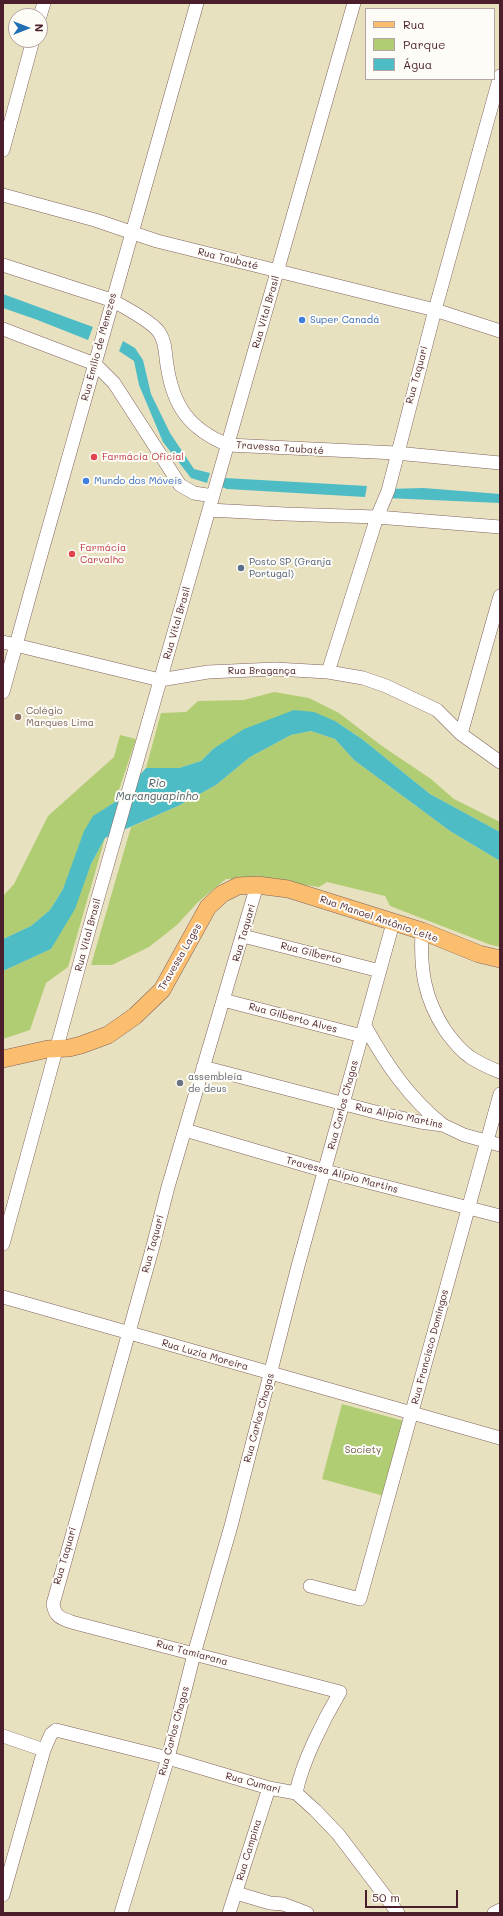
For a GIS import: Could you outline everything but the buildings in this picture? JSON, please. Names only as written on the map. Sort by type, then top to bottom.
[{"type":"main road","name":"Travessa Lages","points":[[3,1059],[57,1048],[69,1048],[108,1036],[135,1016],[162,990],[208,907],[222,894],[238,886],[257,884]]},
{"type":"main road","name":"Rua Manoel Antônio Leite","points":[[257,884],[288,889],[422,931],[479,954],[500,960]]},
{"type":"street","name":"Rua Emílio de Menezes","points":[[3,692],[95,364],[111,300],[197,3]]},
{"type":"street","name":"Rua Vital Brasil","points":[[3,1244],[93,915],[354,3]]},
{"type":"street","points":[[3,150],[31,48]]},
{"type":"street","name":"Rua Taquari","points":[[328,672],[377,517],[388,491],[396,454],[434,310],[500,76]]},
{"type":"street","name":"Rua Taubaté","points":[[3,195],[157,241],[434,310],[500,330]]},
{"type":"street","name":"Travessa Taubaté","points":[[3,266],[111,300],[128,309],[159,331],[164,342],[171,387],[178,405],[193,423],[212,438],[228,445],[396,454],[500,463]]},
{"type":"street","points":[[3,329],[95,364],[114,382],[180,484],[194,493],[213,496]]},
{"type":"street","points":[[209,510],[377,517],[500,527]]},
{"type":"street","points":[[461,734],[500,596]]},
{"type":"street","name":"Rua Bragança","points":[[3,642],[160,680],[208,672],[244,669],[328,672],[363,678],[437,710],[461,734],[500,762]]},
{"type":"street","name":"Rua Taquari","points":[[53,1604],[54,1594],[129,1334],[168,1187],[243,936],[257,884]]},
{"type":"street","name":"Rua Carlos Chagas","points":[[120,1913],[168,1758],[194,1654],[231,1526],[298,1266],[393,923]]},
{"type":"street","points":[[422,931],[423,974],[428,999],[439,1021],[453,1042],[469,1057],[500,1072]]},
{"type":"street","name":"Rua Gilberto","points":[[243,936],[380,970]]},
{"type":"street","name":"Rua Gilberto Alves","points":[[223,1000],[363,1031]]},
{"type":"street","points":[[363,1031],[390,1070],[423,1110],[443,1125]]},
{"type":"street","name":"Rua Alípio Martins","points":[[203,1067],[342,1104],[420,1122],[443,1125],[464,1135],[500,1145]]},
{"type":"street","name":"Rua Francisco Domingos","points":[[310,1586],[360,1599],[500,1094]]},
{"type":"street","name":"Travessa Alípio Martins","points":[[185,1130],[325,1171],[500,1216]]},
{"type":"street","name":"Rua Luzia Moreira","points":[[3,1297],[129,1334],[500,1438]]},
{"type":"street","name":"Rua Tamiarana","points":[[53,1604],[54,1612],[57,1617],[63,1619],[340,1692],[326,1716],[300,1776],[296,1793]]},
{"type":"street","name":"Rua Cumari","points":[[44,1750],[51,1734],[56,1730],[59,1730],[168,1758],[269,1788],[296,1793]]},
{"type":"street","points":[[3,1736],[44,1750],[3,1895]]},
{"type":"street","name":"Rua Campina","points":[[230,1913],[269,1788]]},
{"type":"street","points":[[296,1793],[338,1834],[398,1913]]},
{"type":"street","points":[[236,1893],[270,1903],[283,1904],[307,1913]]},
{"type":"street","points":[[494,1913],[500,1910]]},
{"type":"green space","points":[[274,692],[309,698],[339,713],[382,746],[431,779],[454,799],[500,822],[500,832],[430,794],[362,739],[335,721],[213,749],[201,761],[179,768],[146,768],[161,713],[186,712],[198,701],[244,700]]},
{"type":"green space","points":[[311,731],[335,739],[354,760],[450,831],[500,861],[500,947],[491,945],[390,906],[385,896],[327,882],[319,887],[267,880],[226,879],[198,902],[177,925],[149,947],[112,965],[91,965],[131,827],[178,806],[216,785],[250,757],[291,735]]},
{"type":"green space","points":[[120,735],[136,739],[115,802],[93,817],[63,889],[50,910],[31,926],[3,939],[3,896],[14,884],[48,816],[114,757]]},
{"type":"green space","points":[[105,838],[68,967],[46,983],[30,1030],[3,1039],[3,971],[51,949],[84,882],[91,864]]},
{"type":"green space","name":"Society","points":[[342,1404],[404,1421],[384,1496],[322,1479]]},
{"type":"water","points":[[3,294],[93,327],[88,340],[3,308]]},
{"type":"water","points":[[123,341],[135,348],[143,360],[151,394],[170,433],[194,469],[210,473],[207,483],[191,478],[163,442],[139,385],[134,361],[119,351]]},
{"type":"water","points":[[225,478],[367,486],[365,497],[227,489],[222,487]]},
{"type":"water","points":[[423,488],[500,494],[500,503],[386,498],[389,489]]},
{"type":"water","name":"Rio Maranguapinho","points":[[294,710],[314,712],[335,721],[362,739],[430,794],[500,832],[500,861],[450,831],[354,760],[335,739],[311,731],[291,735],[250,757],[216,785],[178,806],[105,838],[91,864],[75,909],[51,949],[3,971],[3,939],[31,926],[50,910],[63,889],[84,831],[93,816],[115,802],[146,768],[179,768],[201,761],[213,749],[244,729]]},
{"type":"place","name":"Super Canadá","points":[[302,320]]},
{"type":"place","name":"Farmácia Oficial","points":[[94,457]]},
{"type":"place","name":"Mundo dos Móveis","points":[[86,481]]},
{"type":"place","name":"Farmácia Carvalho","points":[[72,554]]},
{"type":"place","name":"Posto SP (Granja Portugal)","points":[[241,568]]},
{"type":"place","name":"Colégio Marques Lima","points":[[18,717]]},
{"type":"place","name":"assembleia de deus","points":[[180,1083]]}]
